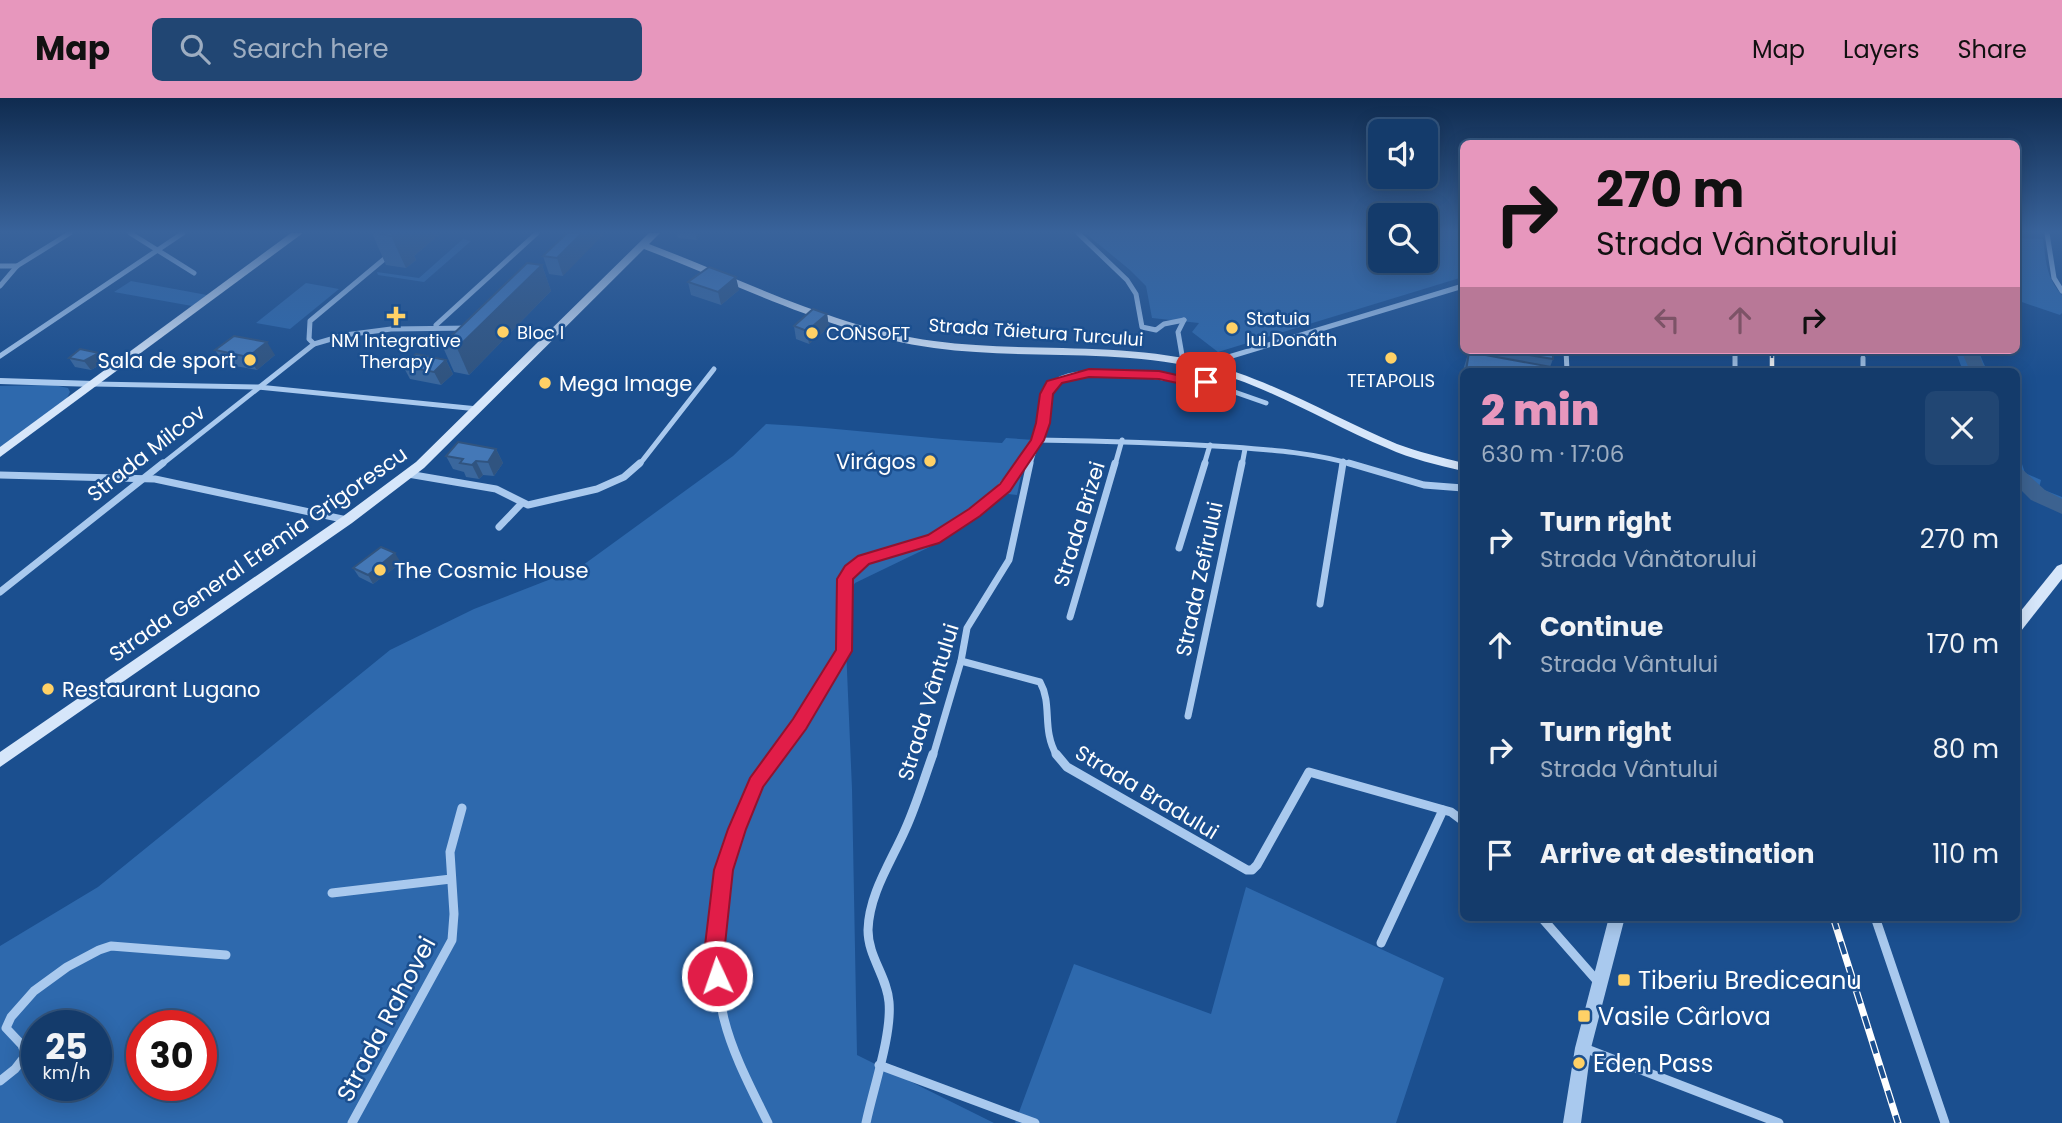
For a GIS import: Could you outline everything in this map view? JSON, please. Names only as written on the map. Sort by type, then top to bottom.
[{"type":"main road","points":[[0,453],[234,281]]},
{"type":"main road","name":"Strada General Eremia Grigorescu","points":[[0,760],[348,520],[408,474],[479,410],[610,281]]},
{"type":"main road","name":"Strada Tăietura Turcului","points":[[738,281],[847,322],[902,338],[959,347],[1135,355],[1202,365],[1332,416],[1393,446],[1460,466]]},
{"type":"main road","points":[[2020,622],[2062,569]]},
{"type":"street","points":[[0,356],[112,281]]},
{"type":"street","points":[[359,281],[310,321],[309,339],[314,344],[332,338],[436,325],[477,329]]},
{"type":"street","points":[[436,325],[484,281]]},
{"type":"street","points":[[1128,281],[1136,295],[1142,327],[1156,330],[1164,324],[1184,320],[1178,332],[1183,361]]},
{"type":"street","points":[[1202,365],[1460,287]]},
{"type":"street","name":"Strada Milcov","points":[[0,592],[314,344]]},
{"type":"street","points":[[1863,358],[1863,368]]},
{"type":"street","points":[[408,474],[496,489],[521,504],[533,505],[597,489],[635,469],[714,369]]},
{"type":"street","points":[[1206,382],[1216,369]]},
{"type":"street","name":"Strada Vântului","points":[[866,1123],[889,1002],[885,984],[875,966],[868,932],[871,913],[881,878],[906,829],[938,741],[961,660],[962,641],[967,628],[1009,561],[1043,423],[1046,394],[1057,380],[1089,373],[1131,373],[1159,375],[1200,384],[1206,382],[1266,403]]},
{"type":"street","points":[[0,381],[258,387],[479,410]]},
{"type":"street","points":[[768,1123],[748,1082],[724,1020],[714,954],[724,870],[744,808],[756,783],[797,728],[844,651],[845,579],[851,569],[863,560],[920,544],[953,528],[1005,487],[1036,443],[1122,440],[1281,451],[1343,461],[1424,485],[1460,488]]},
{"type":"street","name":"Strada Brizei","points":[[1070,617],[1122,440]]},
{"type":"street","points":[[1179,548],[1210,445]]},
{"type":"street","name":"Strada Zefirului","points":[[1188,716],[1245,449]]},
{"type":"street","points":[[1320,604],[1343,461]]},
{"type":"street","points":[[0,475],[142,478],[348,520]]},
{"type":"street","points":[[499,527],[521,504]]},
{"type":"street","name":"Strada Bradului","points":[[961,660],[1040,682],[1045,689],[1044,726],[1056,757],[1067,767],[1212,852],[1252,870],[1305,776],[1316,772],[1443,810]]},
{"type":"street","name":"Strada Rahovei","points":[[352,1123],[448,950],[454,928],[451,843],[463,808]]},
{"type":"street","points":[[1381,943],[1443,810],[1460,818]]},
{"type":"street","points":[[332,893],[451,878]]},
{"type":"street","points":[[1545,921],[1600,983]]},
{"type":"street","points":[[1573,1123],[1583,1048],[1617,921]]},
{"type":"street","points":[[1876,921],[1945,1123]]},
{"type":"street","points":[[0,1081],[15,1069],[26,1055],[22,1045],[6,1028],[13,1012],[84,956],[111,946],[226,955]]},
{"type":"street","points":[[1583,1048],[1779,1123]]},
{"type":"street","points":[[879,1065],[1035,1123]]},
{"type":"shaded area","points":[[131,281],[207,295],[192,306],[114,292]]},
{"type":"shaded area","points":[[1141,281],[1450,281],[1218,352],[1192,332],[1199,323],[1152,318],[1146,286]]},
{"type":"shaded area","points":[[2020,281],[2053,281],[2062,295],[2060,315],[2020,301]]},
{"type":"shaded area","points":[[306,283],[339,289],[290,329],[256,323]]},
{"type":"shaded area","points":[[1957,354],[1980,354],[1986,368],[1962,368]]},
{"type":"shaded area","points":[[54,385],[68,388],[70,392],[66,400],[0,448],[0,386]]},
{"type":"shaded area","points":[[766,424],[1002,443],[1006,438],[1034,440],[1026,453],[1017,495],[1008,494],[942,541],[855,583],[844,600],[852,789],[857,1055],[994,1123],[0,1123],[0,946],[98,887],[390,650],[474,609],[579,568],[733,456]]},
{"type":"shaded area","points":[[2020,458],[2025,473],[2041,480],[2039,488],[2062,497],[2062,513],[2020,487]]},
{"type":"shaded area","points":[[1246,887],[1444,978],[1396,1123],[1015,1123],[1074,964],[1211,1014]]},
{"type":"building","points":[[509,281],[526,281],[457,348],[442,345]]},
{"type":"building","points":[[690,281],[731,281],[718,292]]},
{"type":"building","points":[[813,309],[827,314],[807,331],[794,326]]},
{"type":"building","points":[[234,336],[267,342],[248,357],[215,350]]},
{"type":"building","points":[[80,349],[99,353],[84,361],[69,358]]},
{"type":"building","points":[[416,354],[446,360],[434,372],[403,366]]},
{"type":"building","points":[[1469,354],[1480,354],[1557,368],[1466,368]]},
{"type":"building","points":[[1522,354],[1553,354],[1553,359]]},
{"type":"building","points":[[458,442],[496,449],[488,462],[476,461],[472,465],[460,463],[463,459],[446,456]]},
{"type":"building","points":[[381,547],[395,553],[368,575],[353,568]]},
{"type":"waterway","points":[[1971,354],[1977,368]]},
{"type":"waterway","points":[[2020,478],[2038,495],[2062,507]]},
{"type":"railway","points":[[1772,354],[1772,368]]},
{"type":"railway","points":[[1834,921],[1898,1123]]},
{"type":"place","name":"NM Integrative Therapy","points":[[396,316]]},
{"type":"place","name":"Statuia lui Donáth","points":[[1232,328]]},
{"type":"place","name":"Bloc I","points":[[503,332]]},
{"type":"place","name":"CONSOFT","points":[[812,333]]},
{"type":"place","name":"TETAPOLIS","points":[[1391,358]]},
{"type":"place","name":"Sala de sport","points":[[250,360]]},
{"type":"place","name":"Mega Image","points":[[545,383]]},
{"type":"place","name":"Virágos","points":[[930,461]]},
{"type":"place","name":"The Cosmic House","points":[[380,570]]},
{"type":"place","name":"Restaurant Lugano","points":[[48,689]]},
{"type":"place","name":"Tiberiu Brediceanu","points":[[1624,980]]},
{"type":"place","name":"Vasile Cârlova","points":[[1584,1016]]},
{"type":"place","name":"Eden Pass","points":[[1579,1063]]},
{"type":"route","points":[[717,976],[714,954],[724,870],[737,829],[756,783],[830,678],[844,651],[845,579],[851,569],[863,560],[933,539],[974,513],[1005,487],[1037,440],[1043,423],[1046,394],[1057,380],[1089,373],[1131,373],[1159,375],[1189,383],[1206,382]]}]
